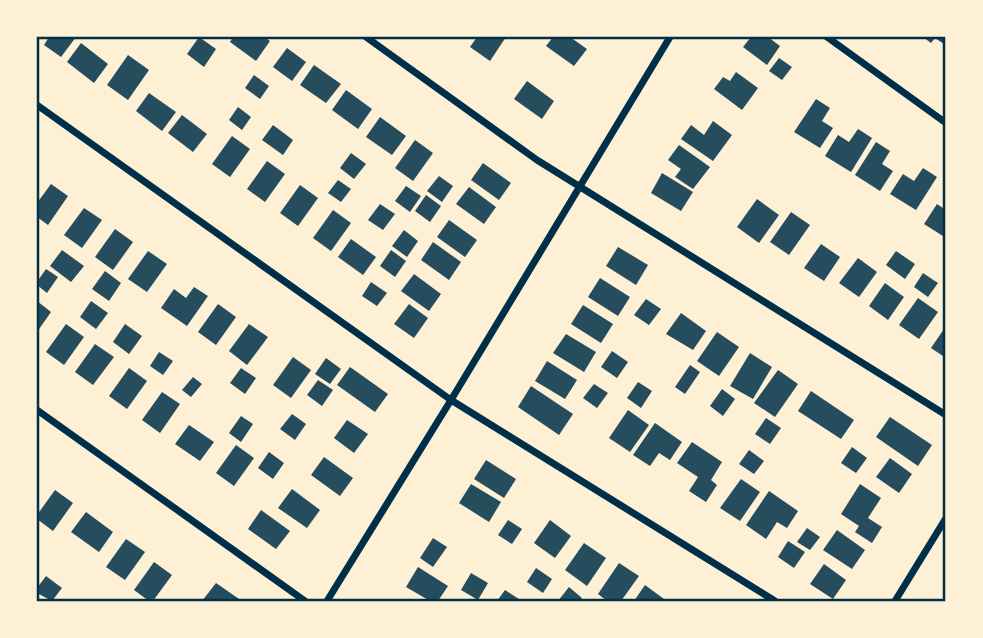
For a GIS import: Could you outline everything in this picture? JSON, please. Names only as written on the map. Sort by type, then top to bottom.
[{"type":"street","points":[[366,37],[537,160],[946,415]]},
{"type":"street","points":[[327,601],[670,37]]},
{"type":"street","points":[[827,37],[946,122]]},
{"type":"street","points":[[37,105],[451,400],[775,601]]},
{"type":"street","points":[[37,410],[305,601]]},
{"type":"street","points":[[895,601],[946,519]]},
{"type":"building","points":[[49,37],[76,37],[61,57],[44,45]]},
{"type":"building","points":[[199,37],[216,49],[204,67],[187,54]]},
{"type":"building","points":[[233,37],[264,37],[270,41],[256,61],[230,42]]},
{"type":"building","points":[[477,37],[506,37],[490,61],[470,47]]},
{"type":"building","points":[[553,37],[570,37],[587,49],[574,66],[546,46]]},
{"type":"building","points":[[751,37],[768,37],[780,46],[767,65],[743,47]]},
{"type":"building","points":[[923,37],[946,37],[946,40],[944,44],[935,38],[931,43]]},
{"type":"building","points":[[81,43],[108,64],[94,83],[67,62]]},
{"type":"building","points":[[287,48],[306,62],[292,81],[273,67]]},
{"type":"building","points":[[128,55],[149,70],[128,100],[107,85]]},
{"type":"building","points":[[779,58],[792,67],[782,80],[769,71]]},
{"type":"building","points":[[314,65],[341,84],[326,103],[300,85]]},
{"type":"building","points":[[736,72],[758,88],[742,110],[714,89],[723,77],[730,81]]},
{"type":"building","points":[[254,75],[269,86],[260,99],[245,88]]},
{"type":"building","points":[[527,81],[554,101],[542,119],[514,99]]},
{"type":"building","points":[[346,90],[372,109],[358,129],[332,110]]},
{"type":"building","points":[[149,93],[176,112],[162,131],[136,111]]},
{"type":"building","points":[[816,99],[830,108],[822,121],[833,128],[820,148],[794,132]]},
{"type":"building","points":[[238,107],[251,117],[242,130],[229,120]]},
{"type":"building","points":[[182,115],[207,134],[193,152],[168,133]]},
{"type":"building","points":[[380,117],[406,136],[392,155],[366,137]]},
{"type":"building","points":[[713,121],[732,135],[713,161],[681,139],[691,125],[704,135]]},
{"type":"building","points":[[273,125],[293,140],[283,155],[262,140]]},
{"type":"building","points":[[858,129],[872,138],[851,172],[825,156],[838,135],[849,142]]},
{"type":"building","points":[[232,136],[250,149],[230,177],[212,164]]},
{"type":"building","points":[[415,140],[433,153],[413,181],[395,168]]},
{"type":"building","points":[[876,142],[890,151],[882,164],[893,171],[880,191],[855,175]]},
{"type":"building","points":[[679,145],[710,167],[693,189],[675,177],[681,169],[668,160]]},
{"type":"building","points":[[351,153],[366,164],[354,179],[340,168]]},
{"type":"building","points":[[267,161],[285,174],[265,202],[247,189]]},
{"type":"building","points":[[483,163],[511,183],[499,200],[471,180]]},
{"type":"building","points":[[923,168],[937,177],[916,210],[890,194],[903,174],[914,181]]},
{"type":"building","points":[[662,173],[693,192],[681,211],[651,193]]},
{"type":"building","points":[[439,176],[453,186],[442,202],[427,191]]},
{"type":"building","points":[[338,180],[351,189],[341,202],[328,193]]},
{"type":"building","points":[[51,184],[68,196],[48,225],[37,217],[37,203]]},
{"type":"building","points":[[300,185],[318,198],[298,226],[280,213]]},
{"type":"building","points":[[406,186],[421,196],[410,212],[395,201]]},
{"type":"building","points":[[469,187],[496,207],[484,224],[456,204]]},
{"type":"building","points":[[426,195],[441,206],[430,222],[415,211]]},
{"type":"building","points":[[757,199],[779,215],[759,243],[737,227]]},
{"type":"building","points":[[380,204],[395,214],[383,230],[368,220]]},
{"type":"building","points":[[937,204],[946,210],[946,238],[924,224]]},
{"type":"building","points":[[84,208],[102,220],[82,248],[64,235]]},
{"type":"building","points":[[333,210],[351,223],[331,251],[313,238]]},
{"type":"building","points":[[791,212],[810,225],[789,255],[770,242]]},
{"type":"building","points":[[449,220],[477,240],[465,257],[437,237]]},
{"type":"building","points":[[115,229],[133,242],[113,270],[95,257]]},
{"type":"building","points":[[404,230],[418,241],[407,257],[392,246]]},
{"type":"building","points":[[351,239],[376,257],[363,275],[338,257]]},
{"type":"building","points":[[433,242],[461,262],[449,280],[421,260]]},
{"type":"building","points":[[821,244],[840,257],[824,281],[804,268]]},
{"type":"building","points":[[618,247],[648,265],[636,285],[606,266]]},
{"type":"building","points":[[62,250],[84,266],[71,282],[50,266]]},
{"type":"building","points":[[391,250],[406,261],[395,277],[380,266]]},
{"type":"building","points":[[148,251],[167,264],[147,292],[128,279]]},
{"type":"building","points":[[896,251],[915,264],[905,279],[886,265]]},
{"type":"building","points":[[858,258],[877,272],[859,297],[839,283]]},
{"type":"building","points":[[46,269],[58,277],[47,293],[37,285]]},
{"type":"building","points":[[105,271],[121,283],[109,301],[92,289]]},
{"type":"building","points":[[923,273],[938,283],[928,297],[914,287]]},
{"type":"building","points":[[414,274],[441,294],[429,311],[401,291]]},
{"type":"building","points":[[600,278],[630,297],[618,316],[588,297]]},
{"type":"building","points":[[371,282],[387,293],[377,306],[362,296]]},
{"type":"building","points":[[885,283],[904,297],[888,320],[869,306]]},
{"type":"building","points":[[194,287],[208,296],[187,326],[161,308],[174,289],[186,298]]},
{"type":"building","points":[[918,298],[938,312],[919,339],[899,325]]},
{"type":"building","points":[[646,299],[661,309],[649,325],[634,315]]},
{"type":"building","points":[[37,301],[51,312],[37,332]]},
{"type":"building","points":[[91,301],[108,313],[96,329],[80,317]]},
{"type":"building","points":[[218,304],[236,317],[216,345],[198,332]]},
{"type":"building","points":[[409,304],[428,318],[414,338],[394,324]]},
{"type":"building","points":[[583,305],[613,324],[601,343],[571,324]]},
{"type":"building","points":[[681,313],[706,331],[693,350],[666,334]]},
{"type":"building","points":[[66,324],[84,337],[64,365],[46,352]]},
{"type":"building","points":[[125,324],[142,336],[129,354],[113,342]]},
{"type":"building","points":[[249,324],[268,337],[247,365],[229,351]]},
{"type":"building","points":[[946,326],[946,358],[931,348]]},
{"type":"building","points":[[717,332],[739,347],[719,376],[697,361]]},
{"type":"building","points":[[566,334],[596,352],[584,372],[553,353]]},
{"type":"building","points":[[95,344],[114,357],[93,385],[75,372]]},
{"type":"building","points":[[612,351],[628,362],[617,378],[601,367]]},
{"type":"building","points":[[159,352],[173,361],[163,375],[150,366]]},
{"type":"building","points":[[750,353],[772,367],[753,399],[730,386]]},
{"type":"building","points":[[293,357],[311,370],[291,398],[273,385]]},
{"type":"building","points":[[326,358],[341,369],[330,384],[315,374]]},
{"type":"building","points":[[547,361],[577,380],[565,399],[535,381]]},
{"type":"building","points":[[690,365],[700,372],[685,394],[675,387]]},
{"type":"building","points":[[350,367],[388,394],[375,412],[337,385]]},
{"type":"building","points":[[129,368],[147,381],[127,409],[109,396]]},
{"type":"building","points":[[241,368],[256,378],[245,394],[230,383]]},
{"type":"building","points":[[778,370],[798,384],[775,417],[754,403]]},
{"type":"building","points":[[193,377],[202,384],[191,397],[182,390]]},
{"type":"building","points":[[318,380],[333,390],[322,406],[307,395]]},
{"type":"building","points":[[638,382],[652,391],[641,408],[627,398]]},
{"type":"building","points":[[594,384],[608,393],[597,408],[583,398]]},
{"type":"building","points":[[531,386],[573,414],[559,435],[518,407]]},
{"type":"building","points":[[722,389],[735,399],[723,416],[710,406]]},
{"type":"building","points":[[811,391],[854,420],[841,439],[798,411]]},
{"type":"building","points":[[162,392],[180,404],[160,433],[142,420]]},
{"type":"building","points":[[628,410],[649,425],[630,452],[609,438]]},
{"type":"building","points":[[292,414],[306,424],[295,440],[280,429]]},
{"type":"building","points":[[241,416],[253,424],[241,442],[229,433]]},
{"type":"building","points":[[890,417],[932,445],[918,466],[876,437]]},
{"type":"building","points":[[766,418],[781,428],[770,444],[755,434]]},
{"type":"building","points":[[347,420],[368,434],[354,453],[334,438]]},
{"type":"building","points":[[655,423],[682,442],[670,460],[659,453],[650,466],[633,455]]},
{"type":"building","points":[[189,425],[214,442],[200,461],[175,444]]},
{"type":"building","points":[[692,442],[722,462],[711,480],[717,485],[706,502],[689,491],[698,477],[677,463]]},
{"type":"building","points":[[236,445],[254,458],[234,486],[216,473]]},
{"type":"building","points":[[852,447],[867,458],[856,473],[841,463]]},
{"type":"building","points":[[749,450],[764,461],[754,474],[739,464]]},
{"type":"building","points":[[269,452],[284,463],[273,479],[258,468]]},
{"type":"building","points":[[324,457],[353,478],[340,496],[311,475]]},
{"type":"building","points":[[890,458],[912,474],[899,493],[876,477]]},
{"type":"building","points":[[486,460],[516,479],[504,498],[474,479]]},
{"type":"building","points":[[741,479],[760,492],[740,521],[720,508]]},
{"type":"building","points":[[471,484],[501,502],[489,522],[459,503]]},
{"type":"building","points":[[860,484],[881,498],[868,518],[882,527],[872,543],[855,532],[859,526],[841,514]]},
{"type":"building","points":[[292,489],[320,510],[307,528],[278,508]]},
{"type":"building","points":[[55,490],[73,503],[53,531],[37,519],[37,515]]},
{"type":"building","points":[[769,491],[798,511],[787,528],[777,522],[766,539],[746,525]]},
{"type":"building","points":[[261,510],[290,531],[276,549],[248,529]]},
{"type":"building","points":[[86,512],[113,532],[99,552],[71,532]]},
{"type":"building","points":[[508,520],[522,529],[512,544],[498,535]]},
{"type":"building","points":[[550,520],[571,536],[555,558],[534,543]]},
{"type":"building","points":[[807,528],[820,537],[810,550],[797,542]]},
{"type":"building","points":[[837,530],[865,550],[852,569],[823,550]]},
{"type":"building","points":[[433,538],[447,547],[433,567],[420,558]]},
{"type":"building","points":[[126,539],[145,552],[125,580],[106,567]]},
{"type":"building","points":[[788,541],[805,552],[794,568],[778,557]]},
{"type":"building","points":[[584,543],[606,558],[587,586],[565,570]]},
{"type":"building","points":[[154,562],[172,575],[153,601],[149,601],[134,590]]},
{"type":"building","points":[[619,563],[639,576],[621,601],[607,601],[598,594]]},
{"type":"building","points":[[824,564],[846,580],[833,599],[810,584]]},
{"type":"building","points":[[418,567],[448,586],[438,601],[430,601],[406,587]]},
{"type":"building","points":[[536,568],[552,579],[543,593],[527,582]]},
{"type":"building","points":[[471,573],[488,583],[478,600],[461,590]]},
{"type":"building","points":[[46,576],[62,588],[52,601],[37,593],[37,588]]},
{"type":"building","points":[[216,583],[242,601],[202,601]]},
{"type":"building","points":[[645,585],[664,599],[663,601],[634,601]]},
{"type":"building","points":[[569,587],[582,598],[579,601],[558,601]]},
{"type":"building","points":[[505,590],[522,601],[497,601]]}]
